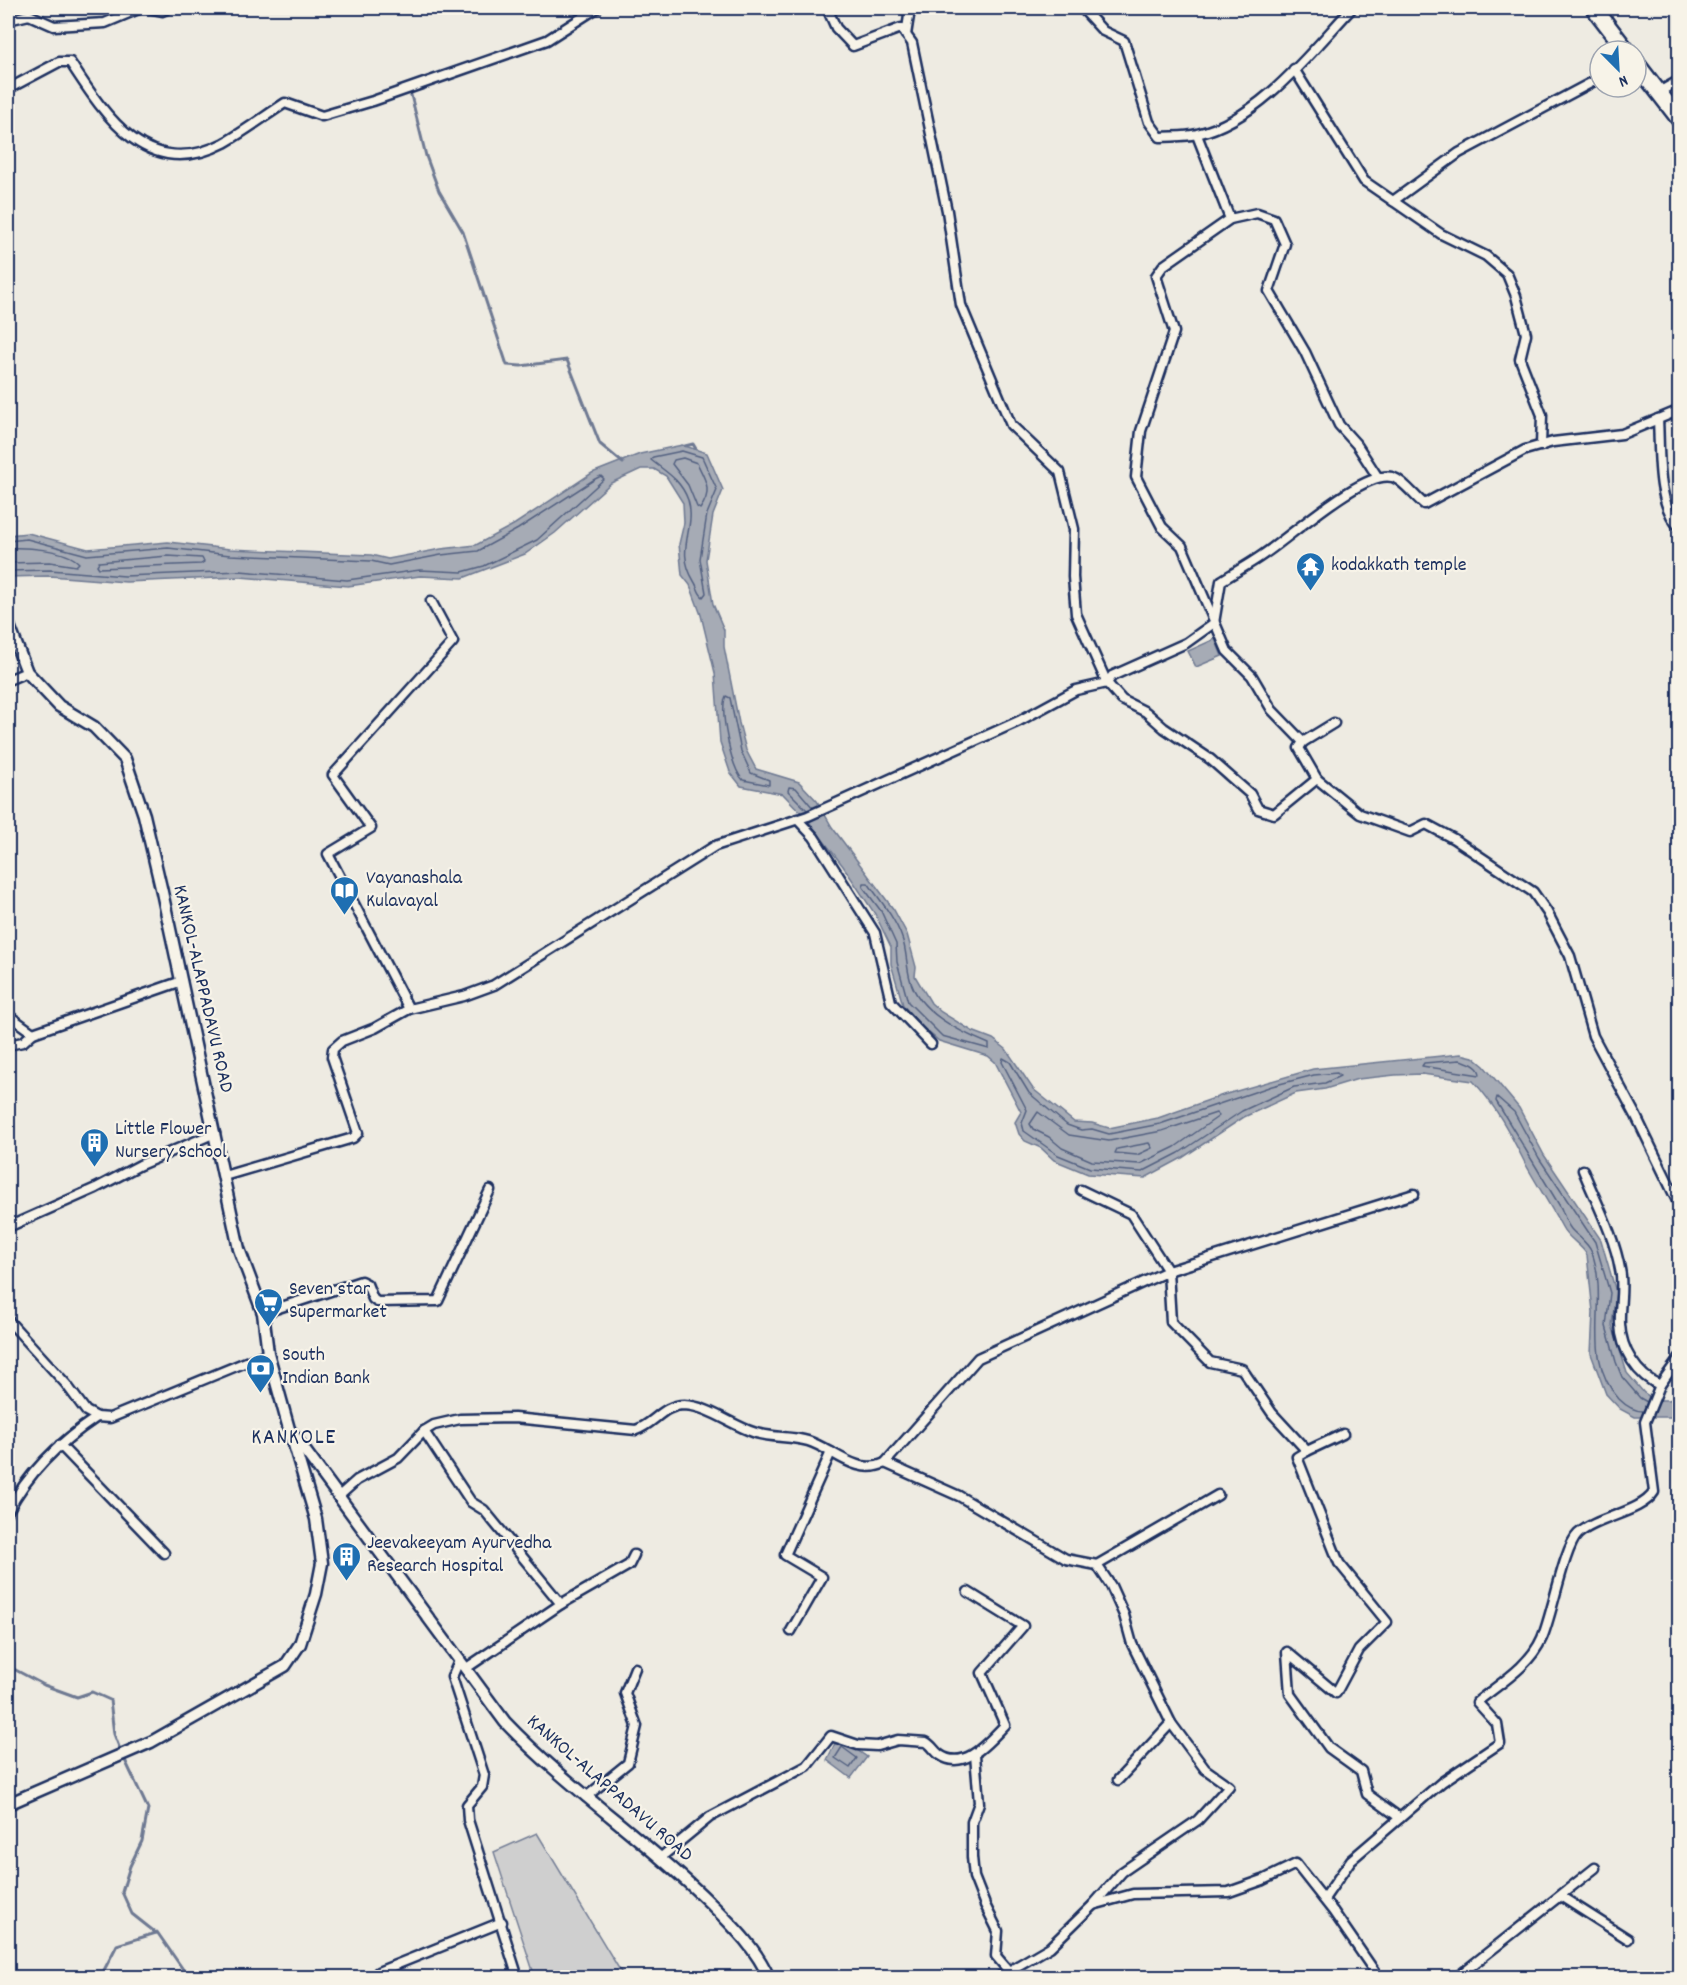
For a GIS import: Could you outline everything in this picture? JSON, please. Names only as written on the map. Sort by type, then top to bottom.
[{"type":"highway","points":[[1594,8],[1618,39]]},
{"type":"highway","points":[[1648,78],[1680,120]]},
{"type":"main road","name":"KANKOL-ALAPPADAVU ROAD","points":[[8,622],[27,672],[59,705],[94,727],[125,759],[144,815],[239,1249],[263,1313],[268,1353],[289,1429],[505,1722],[540,1758],[660,1858],[738,1931],[762,1962],[769,1977]]},
{"type":"main road","points":[[8,1804],[151,1742],[285,1666],[300,1644],[316,1594],[322,1563],[315,1519],[289,1429]]},
{"type":"street","points":[[8,20],[30,15],[54,26],[105,23],[141,8]]},
{"type":"street","points":[[148,8],[162,11],[169,8]]},
{"type":"street","points":[[8,89],[59,62],[70,62],[87,88],[123,132],[153,152],[185,156],[223,143],[285,103],[322,116],[363,104],[547,40],[597,8]]},
{"type":"street","points":[[827,8],[836,28],[853,46],[901,28],[912,43],[938,165],[961,305],[1011,425],[1060,472],[1074,529],[1073,577],[1076,614],[1107,683],[1122,700],[1146,712],[1164,728],[1210,759],[1250,794],[1258,809],[1274,814],[1317,779]]},
{"type":"street","points":[[906,35],[909,16],[907,8]]},
{"type":"street","points":[[1082,8],[1103,31],[1124,41],[1149,122],[1160,137],[1197,135],[1245,113],[1294,69],[1352,8]]},
{"type":"street","points":[[1294,69],[1364,181],[1441,234],[1486,256],[1507,274],[1516,296],[1526,334],[1520,360],[1542,415],[1541,446]]},
{"type":"street","points":[[1659,92],[1680,80]]},
{"type":"street","points":[[1393,201],[1459,153],[1588,84]]},
{"type":"street","points":[[1197,135],[1230,219]]},
{"type":"street","points":[[1303,742],[1272,710],[1252,676],[1227,651],[1182,546],[1162,527],[1136,477],[1141,431],[1174,332],[1156,276],[1163,266],[1230,219],[1257,213],[1274,219],[1285,244],[1269,291],[1305,352],[1339,425],[1357,445],[1377,476]]},
{"type":"street","points":[[224,1176],[353,1138],[358,1132],[332,1057],[333,1049],[342,1041],[375,1028],[409,1009],[464,996],[494,986],[716,846],[824,809],[1019,721],[1077,690],[1107,683],[1112,676],[1186,643],[1214,623],[1221,581],[1265,554],[1301,523],[1323,512],[1345,494],[1377,476],[1394,477],[1424,504],[1526,450],[1622,434],[1680,410]]},
{"type":"street","points":[[1658,419],[1663,497],[1667,512],[1680,528]]},
{"type":"street","points":[[409,1009],[328,854],[371,828],[333,776],[453,642],[431,601]]},
{"type":"street","points":[[8,680],[27,672]]},
{"type":"street","points":[[1334,723],[1303,742],[1299,748],[1317,779],[1360,814],[1410,832],[1426,824],[1454,839],[1533,892],[1570,956],[1593,1036],[1636,1116],[1680,1207]]},
{"type":"street","points":[[797,819],[814,837],[876,933],[891,1002],[931,1044]]},
{"type":"street","points":[[8,1045],[23,1042],[33,1033],[182,981]]},
{"type":"street","points":[[8,1015],[33,1033]]},
{"type":"street","points":[[8,1227],[96,1188],[140,1165],[215,1133]]},
{"type":"street","points":[[1583,1170],[1621,1271],[1623,1303],[1620,1322],[1623,1341],[1638,1371],[1659,1389]]},
{"type":"street","points":[[263,1313],[361,1281],[367,1284],[376,1302],[430,1303],[438,1301],[490,1190]]},
{"type":"street","points":[[1081,1190],[1131,1214],[1168,1271],[1171,1322],[1210,1362],[1242,1369],[1272,1413],[1306,1451]]},
{"type":"street","points":[[338,1497],[357,1480],[398,1458],[423,1431],[434,1425],[460,1419],[514,1418],[636,1430],[645,1427],[669,1407],[681,1405],[696,1406],[751,1431],[808,1441],[857,1465],[878,1467],[885,1463],[978,1358],[1168,1271],[1414,1194]]},
{"type":"street","points":[[8,1320],[66,1384],[86,1411],[97,1418],[110,1419],[268,1353]]},
{"type":"street","points":[[1324,1899],[1351,1860],[1443,1782],[1500,1743],[1497,1724],[1477,1702],[1529,1659],[1542,1640],[1569,1549],[1577,1534],[1610,1516],[1648,1501],[1654,1492],[1645,1422],[1659,1389],[1680,1357]]},
{"type":"street","points":[[8,1511],[35,1471],[60,1445],[97,1418]]},
{"type":"street","points":[[423,1431],[471,1502],[484,1510],[561,1604]]},
{"type":"street","points":[[1343,1434],[1297,1457],[1340,1563],[1387,1622],[1359,1650],[1336,1693],[1287,1652],[1290,1694],[1329,1748],[1361,1771],[1366,1794],[1400,1818]]},
{"type":"street","points":[[60,1445],[164,1553]]},
{"type":"street","points":[[791,1631],[822,1577],[785,1555],[831,1452]]},
{"type":"street","points":[[885,1463],[959,1496],[1066,1559],[1097,1565],[1218,1496]]},
{"type":"street","points":[[518,1977],[468,1820],[467,1806],[482,1787],[484,1775],[452,1677],[462,1665],[629,1565],[634,1555]]},
{"type":"street","points":[[997,1977],[1050,1947],[1093,1905],[1122,1872],[1198,1820],[1229,1786],[1205,1768],[1171,1723],[1132,1644],[1124,1615],[1112,1586],[1097,1565]]},
{"type":"street","points":[[660,1858],[710,1817],[807,1766],[831,1736],[858,1745],[877,1746],[898,1740],[926,1742],[938,1754],[953,1759],[975,1755],[1005,1725],[982,1673],[1023,1626],[968,1592]]},
{"type":"street","points":[[586,1797],[628,1763],[637,1726],[626,1693],[635,1668]]},
{"type":"street","points":[[1118,1780],[1171,1723]]},
{"type":"street","points":[[975,1755],[979,1803],[972,1822],[975,1877],[998,1931],[996,1956],[1008,1970]]},
{"type":"street","points":[[1093,1905],[1133,1894],[1229,1892],[1263,1881],[1296,1864],[1324,1899],[1379,1977]]},
{"type":"street","points":[[1456,1977],[1595,1869]]},
{"type":"street","points":[[1562,1896],[1628,1939]]},
{"type":"street","points":[[378,1972],[502,1922]]},
{"type":"shaded area","points":[[537,1833],[624,1977],[535,1977],[494,1852]]},
{"type":"water","points":[[682,445],[707,453],[723,490],[713,515],[706,560],[713,604],[724,630],[724,647],[746,750],[756,769],[799,782],[817,801],[832,827],[894,910],[907,934],[916,967],[915,976],[931,1003],[941,1012],[972,1031],[993,1039],[1006,1049],[1033,1089],[1074,1122],[1092,1123],[1109,1128],[1158,1118],[1223,1095],[1313,1069],[1461,1054],[1473,1057],[1484,1066],[1519,1108],[1544,1155],[1601,1240],[1616,1292],[1612,1325],[1627,1373],[1644,1393],[1655,1400],[1669,1400],[1679,1396],[1679,1417],[1635,1417],[1620,1409],[1606,1394],[1591,1354],[1593,1312],[1587,1255],[1565,1231],[1502,1120],[1473,1081],[1422,1074],[1395,1075],[1358,1079],[1325,1089],[1296,1093],[1244,1117],[1182,1158],[1145,1178],[1088,1174],[1054,1160],[1041,1148],[1025,1141],[1019,1134],[1015,1122],[1021,1112],[995,1062],[988,1056],[939,1041],[921,1026],[903,1005],[891,964],[891,947],[875,914],[843,866],[807,819],[783,794],[741,786],[730,772],[720,742],[715,673],[701,615],[690,585],[682,575],[679,544],[684,523],[683,503],[666,476],[654,469],[641,469],[611,483],[555,533],[525,554],[463,578],[420,576],[348,586],[240,577],[126,582],[50,576],[8,577],[8,535],[28,533],[88,549],[168,542],[230,549],[371,555],[388,559],[476,545],[515,524],[592,473],[640,454]]},
{"type":"water","points":[[1215,639],[1222,656],[1196,667],[1188,651]]},
{"type":"water","points":[[838,1737],[867,1757],[851,1778],[827,1760]]},
{"type":"waterway","points":[[411,95],[426,156],[439,191],[463,232],[507,365],[521,366],[567,360],[600,444],[623,463]]},
{"type":"waterway","points":[[685,446],[693,444],[696,449]]},
{"type":"waterway","points":[[8,1666],[44,1685],[77,1697],[92,1692],[110,1700],[114,1734],[121,1752]]},
{"type":"waterway","points":[[124,1758],[148,1809],[142,1841],[130,1866],[122,1892],[132,1914],[156,1933]]},
{"type":"waterway","points":[[157,1932],[189,1978]]},
{"type":"waterway","points":[[100,1978],[117,1945],[156,1933]]},
{"type":"place","name":"kodakkath temple","points":[[1310,592]]},
{"type":"place","name":"Vayanashala Kulavayal","points":[[345,916]]},
{"type":"place","name":"Little Flower Nursery School","points":[[94,1168]]},
{"type":"place","name":"Seven star Supermarket","points":[[268,1328]]},
{"type":"place","name":"South Indian Bank","points":[[261,1394]]},
{"type":"place","name":"Jeevakeeyam Ayurvedha Research Hospital","points":[[346,1582]]},
{"type":"district","name":"KANKOLE","points":[[294,1438]]}]
